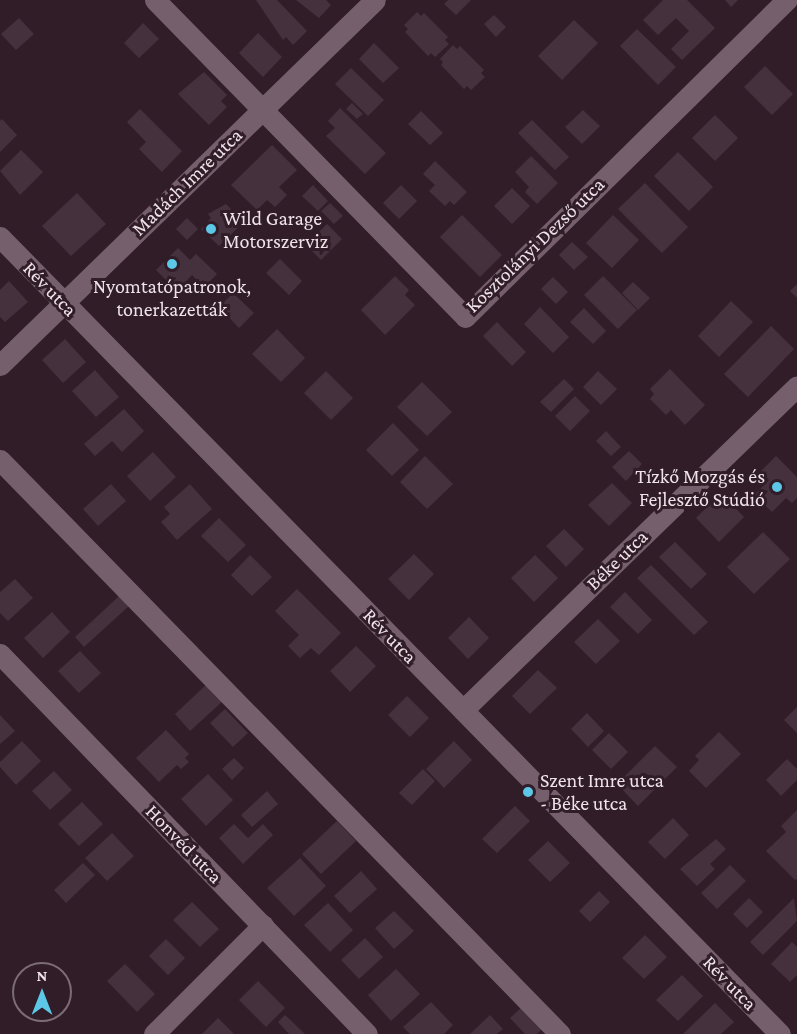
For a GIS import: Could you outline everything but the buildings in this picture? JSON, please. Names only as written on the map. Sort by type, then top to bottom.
[{"type":"street","points":[[155,0],[263,109]]},
{"type":"street","name":"Madách Imre utca","points":[[0,364],[375,0]]},
{"type":"street","name":"Kosztolányi Dezső utca","points":[[263,109],[465,317],[787,0]]},
{"type":"street","name":"Rév utca","points":[[0,237],[780,1034]]},
{"type":"street","name":"Béke utca","points":[[463,710],[797,386]]},
{"type":"street","points":[[0,460],[560,1034]]},
{"type":"street","name":"Honvéd utca","points":[[0,654],[367,1034]]},
{"type":"street","points":[[154,1034],[263,925]]},
{"type":"place","name":"Wild Garage Motorszerviz","points":[[211,229]]},
{"type":"place","name":"Nyomtatópatronok, tonerkazetták","points":[[172,264]]},
{"type":"place","name":"Tízkő Mozgás és Fejlesztő Stúdió","points":[[777,487]]},
{"type":"place","name":"Szent Imre utca - Béke utca","points":[[528,792]]}]
